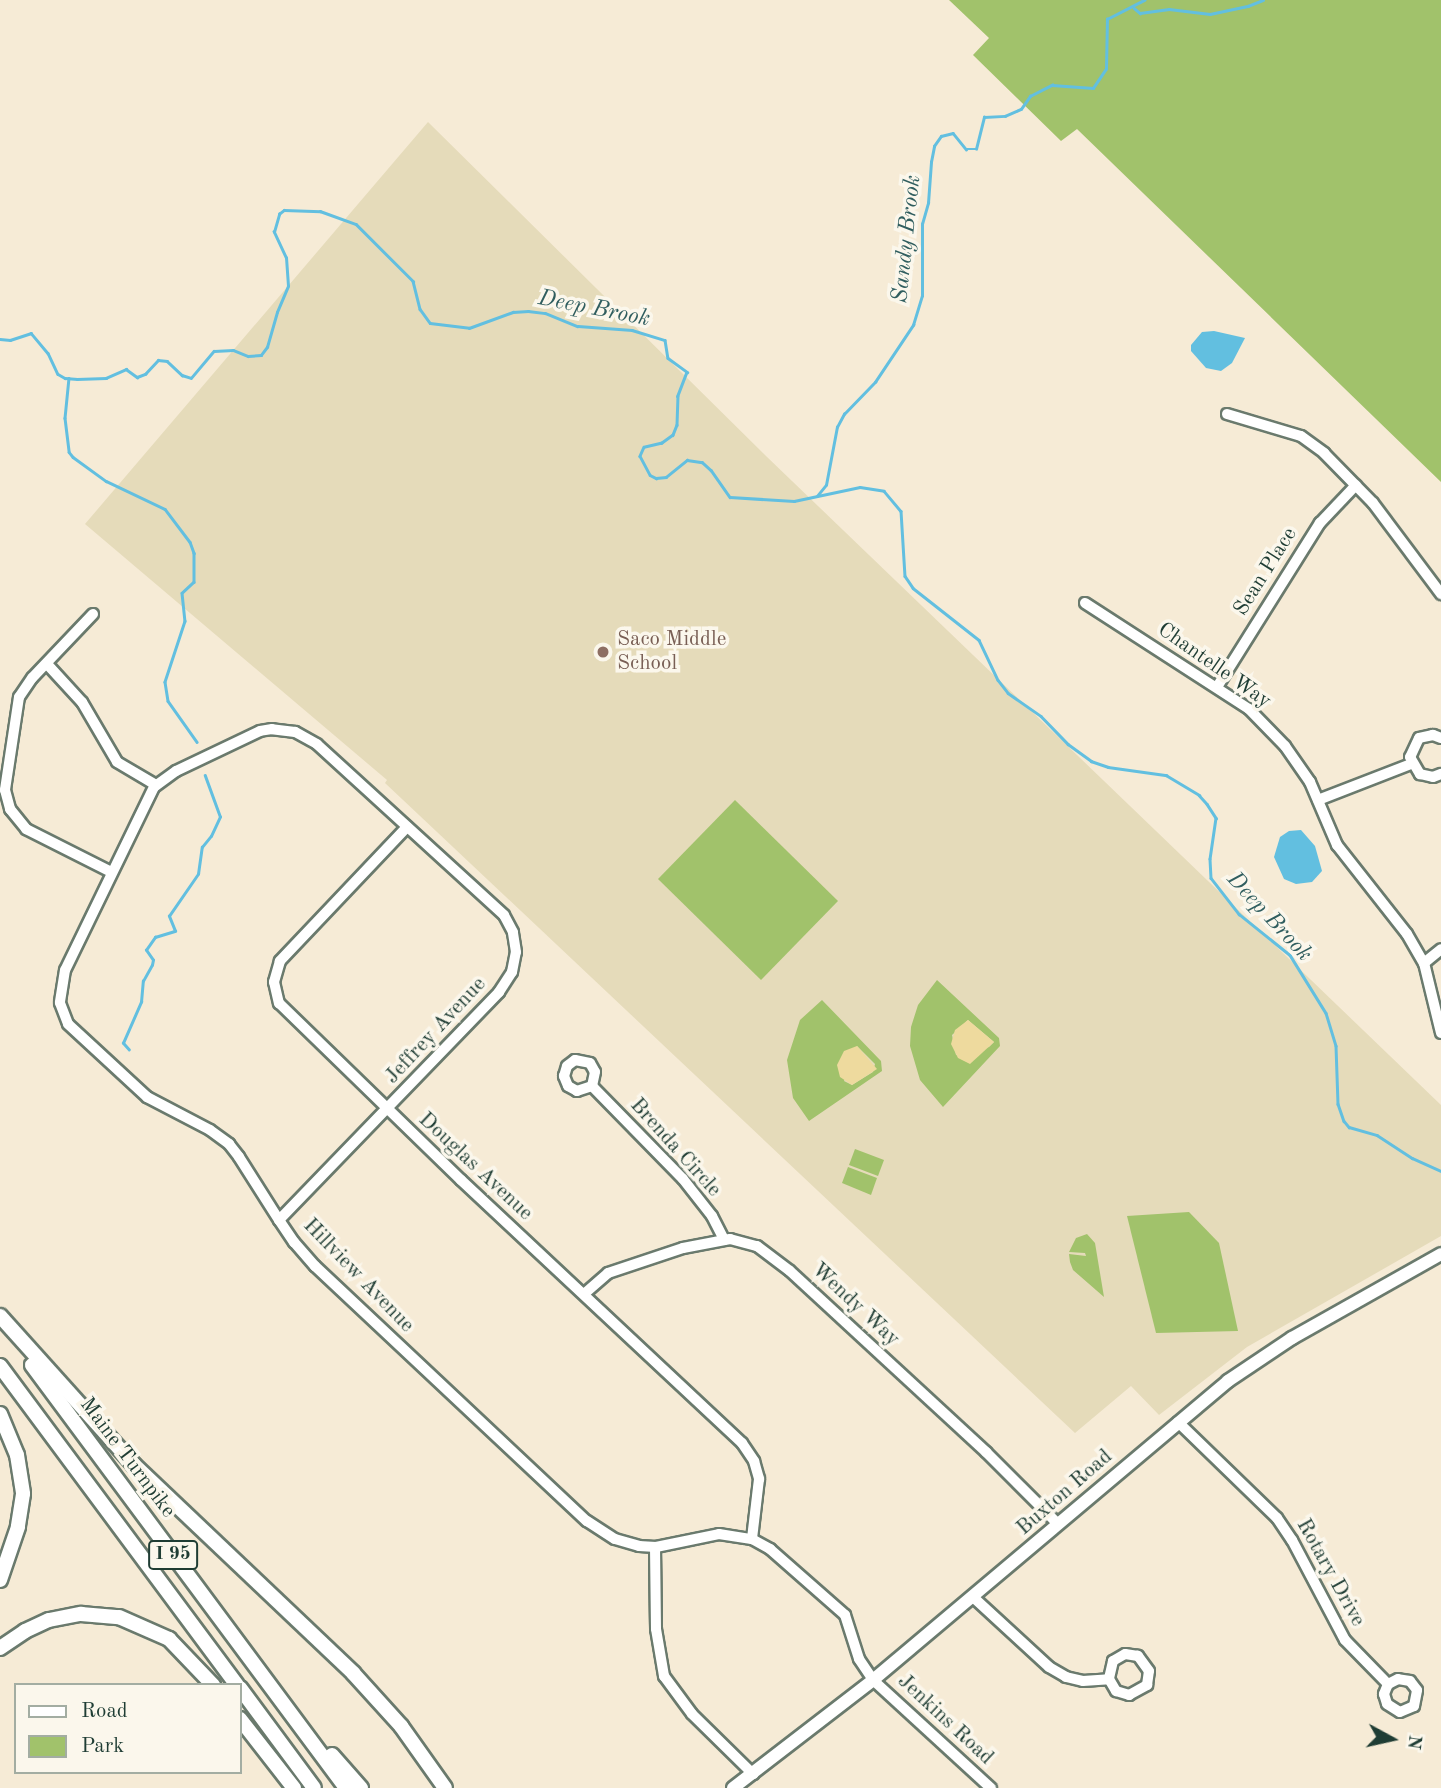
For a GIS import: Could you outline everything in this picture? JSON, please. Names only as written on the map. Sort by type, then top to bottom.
[{"type":"highway","points":[[0,1317],[134,1465],[353,1672],[401,1726],[445,1788]]},
{"type":"highway","name":"Maine Turnpike","points":[[0,1322],[346,1788]]},
{"type":"highway","name":"I 95","points":[[0,1366],[236,1683]]},
{"type":"highway","points":[[0,1414],[17,1455],[23,1494],[18,1528],[0,1580]]},
{"type":"highway","points":[[0,1648],[48,1620],[81,1614],[119,1617],[169,1639],[211,1683]]},
{"type":"highway","points":[[266,1681],[361,1788]]},
{"type":"highway","name":"I 95","points":[[242,1691],[314,1788]]},
{"type":"highway","points":[[242,1722],[294,1788]]},
{"type":"main road","name":"Buxton Road","points":[[733,1788],[873,1680],[1178,1422],[1269,1352],[1441,1254]]},
{"type":"street","points":[[1227,414],[1301,436],[1324,453],[1373,503],[1441,594]]},
{"type":"street","name":"Sean Place","points":[[1217,687],[1320,523],[1356,485]]},
{"type":"street","name":"Chantelle Way","points":[[1085,603],[1249,709],[1276,736],[1304,770],[1337,845],[1407,934],[1424,963],[1441,1032]]},
{"type":"street","points":[[93,614],[27,684],[19,697],[5,773],[6,798],[10,810],[26,829],[111,873]]},
{"type":"street","points":[[47,664],[82,702],[117,762],[156,785],[169,775],[260,731],[289,730],[317,744],[407,827]]},
{"type":"street","points":[[1411,764],[1411,750],[1419,738],[1433,735],[1441,738]]},
{"type":"street","points":[[1318,800],[1411,764]]},
{"type":"street","points":[[1411,764],[1426,776],[1441,774]]},
{"type":"street","name":"Hillview Avenue","points":[[156,785],[61,979],[60,1003],[64,1017],[85,1043],[147,1097],[211,1130],[229,1144],[279,1220],[316,1266],[577,1513],[615,1539],[654,1547],[713,1534],[752,1539],[782,1557],[845,1615],[859,1659],[873,1680]]},
{"type":"street","name":"Jeffrey Avenue","points":[[279,1220],[388,1110],[503,987],[514,966],[516,952],[513,932],[504,915],[407,827]]},
{"type":"street","name":"Douglas Avenue","points":[[407,827],[283,956],[276,968],[276,997],[287,1014],[718,1419],[751,1455],[760,1487],[752,1539]]},
{"type":"street","points":[[1424,963],[1441,949]]},
{"type":"street","name":"Brenda Circle","points":[[592,1086],[683,1179],[712,1216],[724,1240]]},
{"type":"street","name":"Wendy Way","points":[[584,1294],[601,1278],[616,1270],[683,1248],[724,1240],[743,1241],[757,1247],[790,1271],[986,1452],[1058,1524]]},
{"type":"street","name":"Rotary Drive","points":[[1178,1422],[1277,1518],[1292,1540],[1340,1633],[1388,1684]]},
{"type":"street","points":[[654,1547],[656,1629],[664,1676],[692,1714],[753,1774]]},
{"type":"street","points":[[973,1597],[1056,1671],[1083,1681],[1109,1679]]},
{"type":"street","points":[[1125,1654],[1138,1656],[1149,1671],[1147,1685],[1129,1695],[1116,1691],[1109,1679],[1110,1666],[1125,1654]]},
{"type":"street","name":"Jenkins Road","points":[[873,1680],[991,1788]]},
{"type":"shaded area","name":"Saco Middle School","points":[[428,122],[766,456],[1441,1105],[1441,1236],[1247,1347],[1159,1415],[1131,1386],[1075,1433],[385,783],[387,780],[85,524]]},
{"type":"green space","points":[[949,0],[1441,0],[1441,482],[1077,129],[1061,141],[973,55],[989,38]]},
{"type":"green space","points":[[735,800],[838,901],[761,980],[658,879]]},
{"type":"green space","points":[[937,980],[999,1038],[1000,1046],[943,1107],[920,1080],[910,1046],[911,1027],[918,1005]],"holes":[[[968,1020],[994,1042],[989,1047],[956,1055],[952,1035]]]},
{"type":"green space","points":[[822,1000],[881,1061],[882,1071],[809,1121],[793,1098],[787,1060],[800,1020]],"holes":[[[857,1046],[875,1064],[873,1072],[852,1085],[844,1081]]]},
{"type":"green space","points":[[855,1149],[884,1160],[878,1176],[849,1165]]},
{"type":"green space","points":[[848,1167],[877,1178],[871,1195],[842,1183]]},
{"type":"green space","points":[[1189,1212],[1219,1243],[1238,1331],[1156,1333],[1127,1216]]},
{"type":"green space","points":[[1087,1234],[1095,1243],[1104,1297],[1073,1270],[1070,1262],[1069,1254],[1086,1256],[1085,1253],[1069,1252],[1076,1238]]},
{"type":"sand","points":[[968,1020],[994,1042],[970,1064],[958,1058],[951,1044],[955,1030]]},
{"type":"sand","points":[[857,1046],[877,1069],[852,1085],[840,1077],[837,1065],[844,1051]]},
{"type":"water","points":[[1214,331],[1245,338],[1232,363],[1221,371],[1206,368],[1191,351],[1191,345],[1202,332]]},
{"type":"water","points":[[1301,830],[1315,846],[1322,871],[1312,882],[1296,884],[1284,879],[1274,857],[1280,837],[1289,831]]},
{"type":"waterway","name":"Sandy Brook","points":[[817,496],[826,485],[837,427],[844,414],[875,382],[913,325],[922,296],[922,224],[928,203],[934,146],[941,136],[953,133],[966,149],[976,149],[984,117],[1005,116],[1021,109],[1030,96],[1052,85],[1093,88],[1106,69],[1107,19],[1144,0]]},
{"type":"waterway","name":"Sandy Brook","points":[[1134,8],[1140,13],[1169,9],[1210,14],[1263,0]]},
{"type":"waterway","name":"Deep Brook","points":[[0,339],[10,340],[31,333],[48,353],[58,374],[77,379],[106,378],[126,369],[137,377],[145,374],[158,360],[167,361],[182,375],[191,378],[214,351],[233,350],[248,356],[261,355],[267,347],[288,286],[286,258],[274,232],[279,214],[284,210],[320,211],[356,224],[413,281],[420,309],[430,323],[469,328],[513,312],[528,311],[545,313],[578,326],[632,330],[665,340],[668,358],[687,372],[678,396],[677,425],[673,435],[662,443],[644,447],[640,456],[650,475],[656,478],[666,477],[687,460],[702,462],[730,497],[794,501],[860,487],[884,491],[901,511],[905,576],[913,588],[979,640],[998,680],[1008,693],[1041,716],[1068,744],[1091,761],[1108,767],[1166,775],[1199,795],[1207,804],[1216,818],[1210,859],[1211,878],[1239,914],[1290,955],[1326,1013],[1336,1046],[1338,1104],[1344,1121],[1349,1127],[1377,1135],[1412,1158],[1441,1171]]},
{"type":"waterway","points":[[69,378],[65,418],[69,452],[106,481],[165,509],[190,542],[194,553],[194,582],[182,593],[185,621],[165,682],[168,701],[197,742]]},
{"type":"waterway","points":[[129,1050],[123,1043],[141,1002],[143,981],[153,960],[146,950],[155,937],[175,931],[169,916],[198,874],[202,847],[220,817],[205,776]]},
{"type":"place","name":"Saco Middle School","points":[[603,652]]}]
